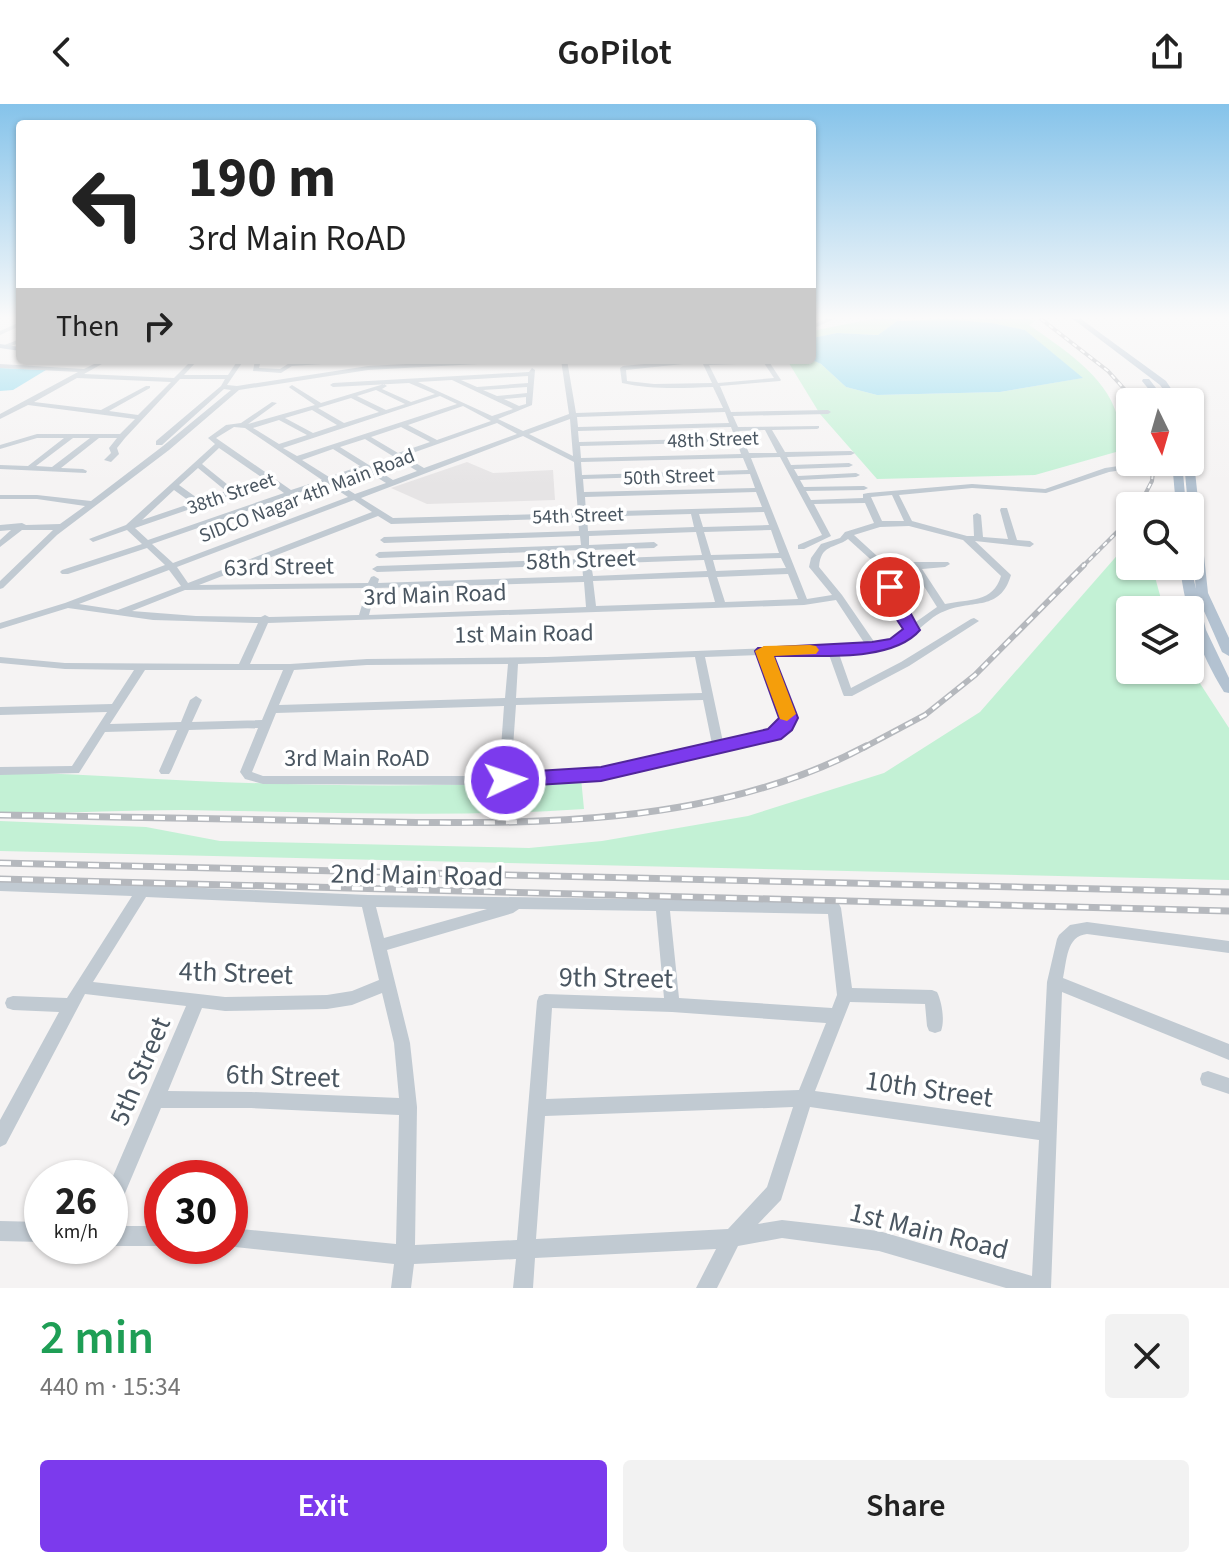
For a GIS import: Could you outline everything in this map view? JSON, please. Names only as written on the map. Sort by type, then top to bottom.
[{"type":"main road","points":[[1137,374],[1153,388]]},
{"type":"main road","points":[[1152,374],[1166,388]]},
{"type":"main road","points":[[1190,476],[1202,593],[1229,652]]},
{"type":"main road","points":[[1187,580],[1189,600],[1204,646],[1229,689]]},
{"type":"street","points":[[0,417],[79,374]]},
{"type":"street","points":[[108,460],[115,454],[113,448],[122,436],[181,374]]},
{"type":"street","points":[[159,443],[223,387],[232,374]]},
{"type":"street","points":[[223,387],[237,388],[310,374]]},
{"type":"street","points":[[385,412],[330,384],[502,374]]},
{"type":"street","points":[[397,456],[529,405],[532,374]]},
{"type":"street","points":[[566,374],[591,609]]},
{"type":"street","points":[[622,374],[624,382],[631,385],[778,380],[775,374]]},
{"type":"street","points":[[711,374],[804,602]]},
{"type":"street","points":[[75,376],[230,377]]},
{"type":"street","points":[[451,378],[519,409]]},
{"type":"street","points":[[290,493],[212,438],[241,425],[408,380],[576,460]]},
{"type":"street","points":[[475,388],[531,385]]},
{"type":"street","points":[[103,412],[148,387]]},
{"type":"street","points":[[292,387],[343,426]]},
{"type":"street","points":[[0,586],[63,527],[237,388]]},
{"type":"street","points":[[376,388],[411,404]]},
{"type":"street","points":[[278,447],[441,394]]},
{"type":"street","points":[[497,398],[530,395]]},
{"type":"street","points":[[241,425],[270,401],[293,413]]},
{"type":"street","points":[[29,403],[139,417]]},
{"type":"street","points":[[297,459],[463,404]]},
{"type":"street","points":[[663,412],[674,458]]},
{"type":"street","name":"SIDCO Nagar 4th Main Road","points":[[0,626],[68,605],[573,415],[828,412]]},
{"type":"street","points":[[279,417],[313,436]]},
{"type":"street","points":[[189,419],[200,419]]},
{"type":"street","points":[[401,424],[436,442]]},
{"type":"street","points":[[241,425],[391,521],[767,509]]},
{"type":"street","points":[[573,429],[817,427]]},
{"type":"street","points":[[377,569],[656,561],[784,552],[801,547],[827,536],[768,429]]},
{"type":"street","points":[[31,467],[73,435]]},
{"type":"street","points":[[0,447],[37,436],[122,436]]},
{"type":"street","points":[[54,469],[97,436]]},
{"type":"street","points":[[365,436],[423,471]]},
{"type":"street","points":[[575,444],[740,440]]},
{"type":"street","points":[[129,527],[219,444]]},
{"type":"street","points":[[334,447],[392,483]]},
{"type":"street","name":"48th Street","points":[[576,460],[851,453]]},
{"type":"street","points":[[841,454],[867,494],[879,524]]},
{"type":"street","points":[[646,459],[660,512]]},
{"type":"street","points":[[198,464],[232,492]]},
{"type":"street","points":[[791,467],[849,465]]},
{"type":"street","points":[[0,467],[83,471]]},
{"type":"street","name":"38th Street","points":[[65,572],[366,467]]},
{"type":"street","points":[[802,489],[867,494],[972,486],[1046,491],[1116,469]]},
{"type":"street","points":[[578,477],[752,472]]},
{"type":"street","points":[[797,478],[856,475]]},
{"type":"street","points":[[93,539],[271,479]]},
{"type":"street","points":[[173,485],[198,503]]},
{"type":"street","name":"50th Street","points":[[580,495],[759,490]]},
{"type":"street","points":[[809,502],[867,494]]},
{"type":"street","points":[[895,494],[909,523]]},
{"type":"street","points":[[0,497],[37,497],[92,504]]},
{"type":"street","points":[[1004,510],[1013,542]]},
{"type":"street","points":[[694,511],[721,605]]},
{"type":"street","points":[[114,614],[378,513]]},
{"type":"street","points":[[977,515],[979,539]]},
{"type":"street","points":[[363,617],[391,521]]},
{"type":"street","points":[[801,547],[824,546],[879,524],[909,523],[966,538],[1030,544]]},
{"type":"street","points":[[0,544],[23,526]]},
{"type":"street","points":[[0,528],[63,527]]},
{"type":"street","points":[[129,527],[171,566],[187,588]]},
{"type":"street","name":"54th Street","points":[[384,540],[773,527]]},
{"type":"street","points":[[651,532],[661,577]]},
{"type":"street","points":[[848,534],[884,567],[896,606],[912,630]]},
{"type":"street","points":[[915,565],[942,607],[978,603],[998,592],[1005,583],[1006,575],[966,538]]},
{"type":"street","points":[[379,555],[654,545]]},
{"type":"street","points":[[824,546],[815,558],[814,567],[839,597],[872,647]]},
{"type":"street","points":[[884,567],[945,564]]},
{"type":"street","name":"58th Street","points":[[372,585],[791,571]]},
{"type":"street","name":"63rd Street","points":[[187,588],[372,585]]},
{"type":"street","name":"3rd Main Road","points":[[68,605],[114,614],[363,617],[804,602],[839,597]]},
{"type":"street","name":"1st Main Road","points":[[0,660],[65,666],[290,667],[872,647],[895,643],[942,607]]},
{"type":"street","points":[[243,667],[265,618]]},
{"type":"street","points":[[832,649],[848,694],[905,664],[974,621]]},
{"type":"street","name":"3rd Main RoAD","points":[[290,667],[263,724],[246,772],[249,776],[263,780],[505,780],[601,774],[759,740],[786,725],[788,718],[764,651]]},
{"type":"street","points":[[699,653],[718,747]]},
{"type":"street","points":[[505,780],[513,661]]},
{"type":"street","points":[[0,771],[75,770],[141,667]]},
{"type":"street","points":[[272,709],[708,696]]},
{"type":"street","points":[[165,771],[196,700]]},
{"type":"street","points":[[0,711],[115,708]]},
{"type":"street","points":[[102,728],[263,724]]},
{"type":"street","name":"2nd Main Road","points":[[0,885],[368,901],[834,908],[845,995]]},
{"type":"street","points":[[0,1138],[81,987],[142,892]]},
{"type":"street","points":[[368,901],[402,1043],[408,1107],[405,1255],[401,1288]]},
{"type":"street","points":[[379,946],[526,903]]},
{"type":"street","points":[[662,905],[672,1005]]},
{"type":"street","points":[[1040,1288],[1055,982],[1064,939],[1075,929],[1111,929],[1229,947]]},
{"type":"street","points":[[1055,982],[1229,1052]]},
{"type":"street","name":"4th Street","points":[[81,987],[225,1004],[327,1002],[352,998],[387,984]]},
{"type":"street","points":[[706,1288],[732,1238],[774,1193],[804,1098],[845,995],[932,997],[935,1026]]},
{"type":"street","name":"5th Street","points":[[128,1164],[194,1010],[194,1000]]},
{"type":"street","name":"9th Street","points":[[523,1288],[545,1001],[672,1005],[837,1016]]},
{"type":"street","points":[[13,1003],[71,1005]]},
{"type":"street","points":[[1208,1079],[1229,1086]]},
{"type":"street","name":"10th Street","points":[[537,1108],[804,1098],[1046,1132]]},
{"type":"street","name":"6th Street","points":[[157,1099],[408,1107]]},
{"type":"street","name":"1st Main Road","points":[[248,1240],[405,1255],[732,1238],[782,1229],[879,1241],[1040,1288]]},
{"type":"street","points":[[0,1231],[24,1232]]},
{"type":"shaded area","points":[[467,462],[493,473],[553,470],[555,500],[427,504],[391,488]]},
{"type":"green space","points":[[796,374],[832,374],[846,387],[877,395],[1000,392],[1082,378],[1078,374],[1092,374],[1103,387],[1116,413],[1116,452],[1035,475],[877,479],[820,414]]},
{"type":"green space","points":[[1116,557],[1116,580],[1156,580],[1160,596],[1116,596],[1116,684],[1200,684],[1229,728],[1229,880],[0,851],[0,821],[146,827],[220,841],[529,848],[602,841],[748,816],[884,773],[980,712]]},
{"type":"green space","points":[[0,772],[340,785],[485,784],[581,778],[584,809],[434,814],[183,810],[0,813]]},
{"type":"water","points":[[0,374],[39,374],[13,390],[0,391]]},
{"type":"water","points":[[832,374],[1078,374],[1083,378],[1000,392],[877,395],[846,387]]},
{"type":"railway","points":[[1111,374],[1123,388]]},
{"type":"railway","points":[[1146,492],[1153,476]]},
{"type":"railway","points":[[1084,565],[1116,533]]},
{"type":"railway","points":[[863,748],[925,715],[975,675],[1084,565]]},
{"type":"railway","points":[[0,815],[468,823],[606,817],[673,808],[740,794],[804,774],[866,746]]},
{"type":"railway","points":[[0,863],[1229,892]]},
{"type":"railway","points":[[0,879],[1229,911]]},
{"type":"slow traffic","points":[[787,714],[764,651],[810,650]]},
{"type":"route","points":[[505,780],[601,774],[696,751],[759,740],[774,734],[786,725],[788,718],[764,651],[872,647],[895,643],[912,630],[896,606],[890,587]]}]
